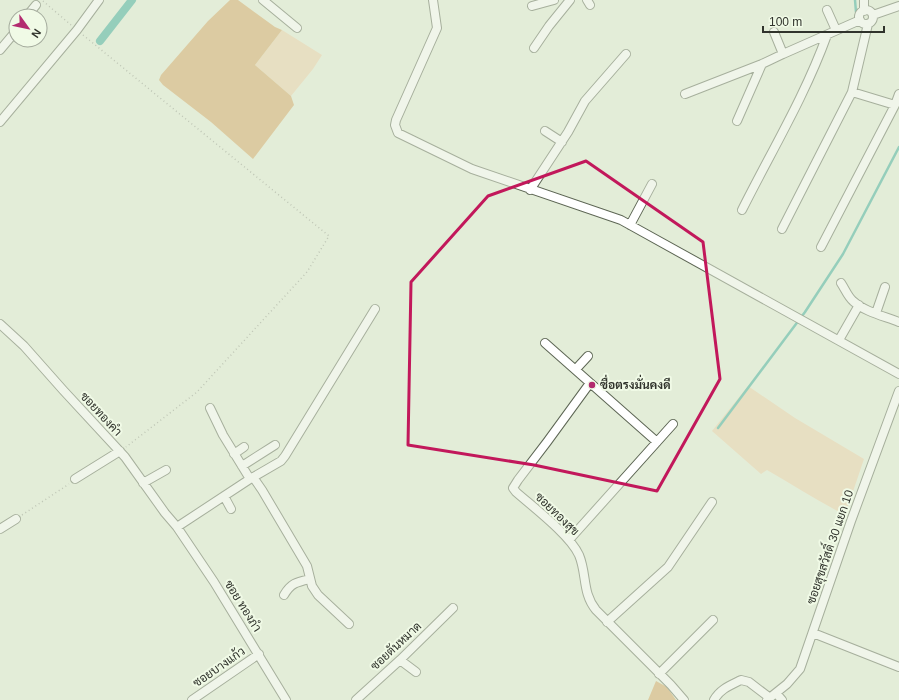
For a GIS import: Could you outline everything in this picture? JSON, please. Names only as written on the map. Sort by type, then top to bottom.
[{"type":"street","points":[[1,118],[77,30],[99,0]]},
{"type":"street","points":[[263,0],[297,28]]},
{"type":"street","points":[[433,0],[437,28],[396,120],[395,125],[398,133],[461,165],[530,190],[604,213],[630,225],[899,374]]},
{"type":"street","points":[[532,6],[554,0]]},
{"type":"street","points":[[534,48],[562,3],[570,0]]},
{"type":"street","points":[[864,0],[864,11]]},
{"type":"street","points":[[873,15],[899,6]]},
{"type":"street","points":[[827,10],[836,30]]},
{"type":"street","points":[[868,24],[864,24],[860,20],[860,13],[868,10],[873,15]]},
{"type":"street","points":[[782,229],[852,92],[868,24],[872,20],[873,15]]},
{"type":"street","points":[[685,94],[762,64],[860,20]]},
{"type":"street","points":[[774,32],[783,54]]},
{"type":"street","points":[[742,210],[795,108],[827,35]]},
{"type":"street","points":[[0,50],[8,40]]},
{"type":"street","points":[[530,190],[562,142],[585,101],[626,54]]},
{"type":"street","points":[[737,121],[762,64]]},
{"type":"street","points":[[852,92],[895,105]]},
{"type":"street","points":[[822,247],[895,105],[899,94]]},
{"type":"street","points":[[545,131],[562,142]]},
{"type":"street","points":[[630,225],[652,184]]},
{"type":"street","points":[[841,283],[849,297],[859,305],[899,322]]},
{"type":"street","points":[[876,313],[886,287]]},
{"type":"street","points":[[839,340],[859,305]]},
{"type":"street","points":[[177,527],[251,478],[281,461],[375,309]]},
{"type":"street","name":"ซอยทองคำ","points":[[0,324],[24,346],[122,453],[165,513],[177,527]]},
{"type":"street","points":[[545,343],[657,442]]},
{"type":"street","points":[[576,369],[588,356]]},
{"type":"street","name":"ซอยทองสุข","points":[[590,383],[513,488],[569,540],[581,562],[590,603],[607,622],[676,690],[684,700]]},
{"type":"street","name":"ซอยสุขสวัสดิ์ 30 แยก 10","points":[[771,697],[787,684],[800,669],[851,521],[899,391]]},
{"type":"street","points":[[210,408],[234,454],[251,478],[262,490],[307,566],[312,586],[318,595],[349,624]]},
{"type":"street","points":[[569,540],[673,424]]},
{"type":"street","points":[[242,466],[275,445]]},
{"type":"street","points":[[234,454],[244,447]]},
{"type":"street","points":[[75,479],[122,453]]},
{"type":"street","points":[[143,483],[166,470]]},
{"type":"street","points":[[224,496],[231,509]]},
{"type":"street","points":[[607,622],[668,567],[712,502]]},
{"type":"street","points":[[0,529],[16,519]]},
{"type":"street","name":"ซอย ทองภํา","points":[[177,527],[214,582],[286,700]]},
{"type":"street","points":[[284,595],[289,587],[310,579]]},
{"type":"street","name":"ซอยตันหมาด","points":[[356,700],[400,660],[452,608]]},
{"type":"street","points":[[659,674],[713,620]]},
{"type":"street","points":[[813,633],[899,667]]},
{"type":"street","name":"ซอยบางแก้ว","points":[[192,700],[259,654]]},
{"type":"street","points":[[400,660],[416,672]]},
{"type":"street","points":[[714,700],[727,686],[741,680],[749,682],[771,697],[782,700]]},
{"type":"path","points":[[39,2],[77,30],[329,236],[307,272],[197,392],[122,453]]},
{"type":"path","points":[[16,519],[75,479]]},
{"type":"highlighted area","points":[[586,161],[703,242],[720,379],[657,491],[534,465],[408,445],[411,282],[488,196]]},
{"type":"shaded area","points":[[230,0],[238,0],[275,27],[282,30],[255,65],[291,96],[294,105],[253,159],[211,122],[163,85],[159,80],[161,75],[208,21]]},
{"type":"shaded area","points":[[282,30],[322,55],[313,69],[291,96],[255,65]]},
{"type":"shaded area","points":[[748,386],[795,418],[864,459],[845,515],[767,470],[761,474],[712,431]]},
{"type":"shaded area","points":[[656,681],[667,687],[676,700],[648,700]]},
{"type":"waterway","points":[[100,41],[132,0]]},
{"type":"waterway","points":[[855,0],[856,12]]},
{"type":"waterway","points":[[718,428],[805,312],[843,254],[899,147]]},
{"type":"place","name":"ซื่อตรงมั่นคงดี","points":[[592,385]]}]
